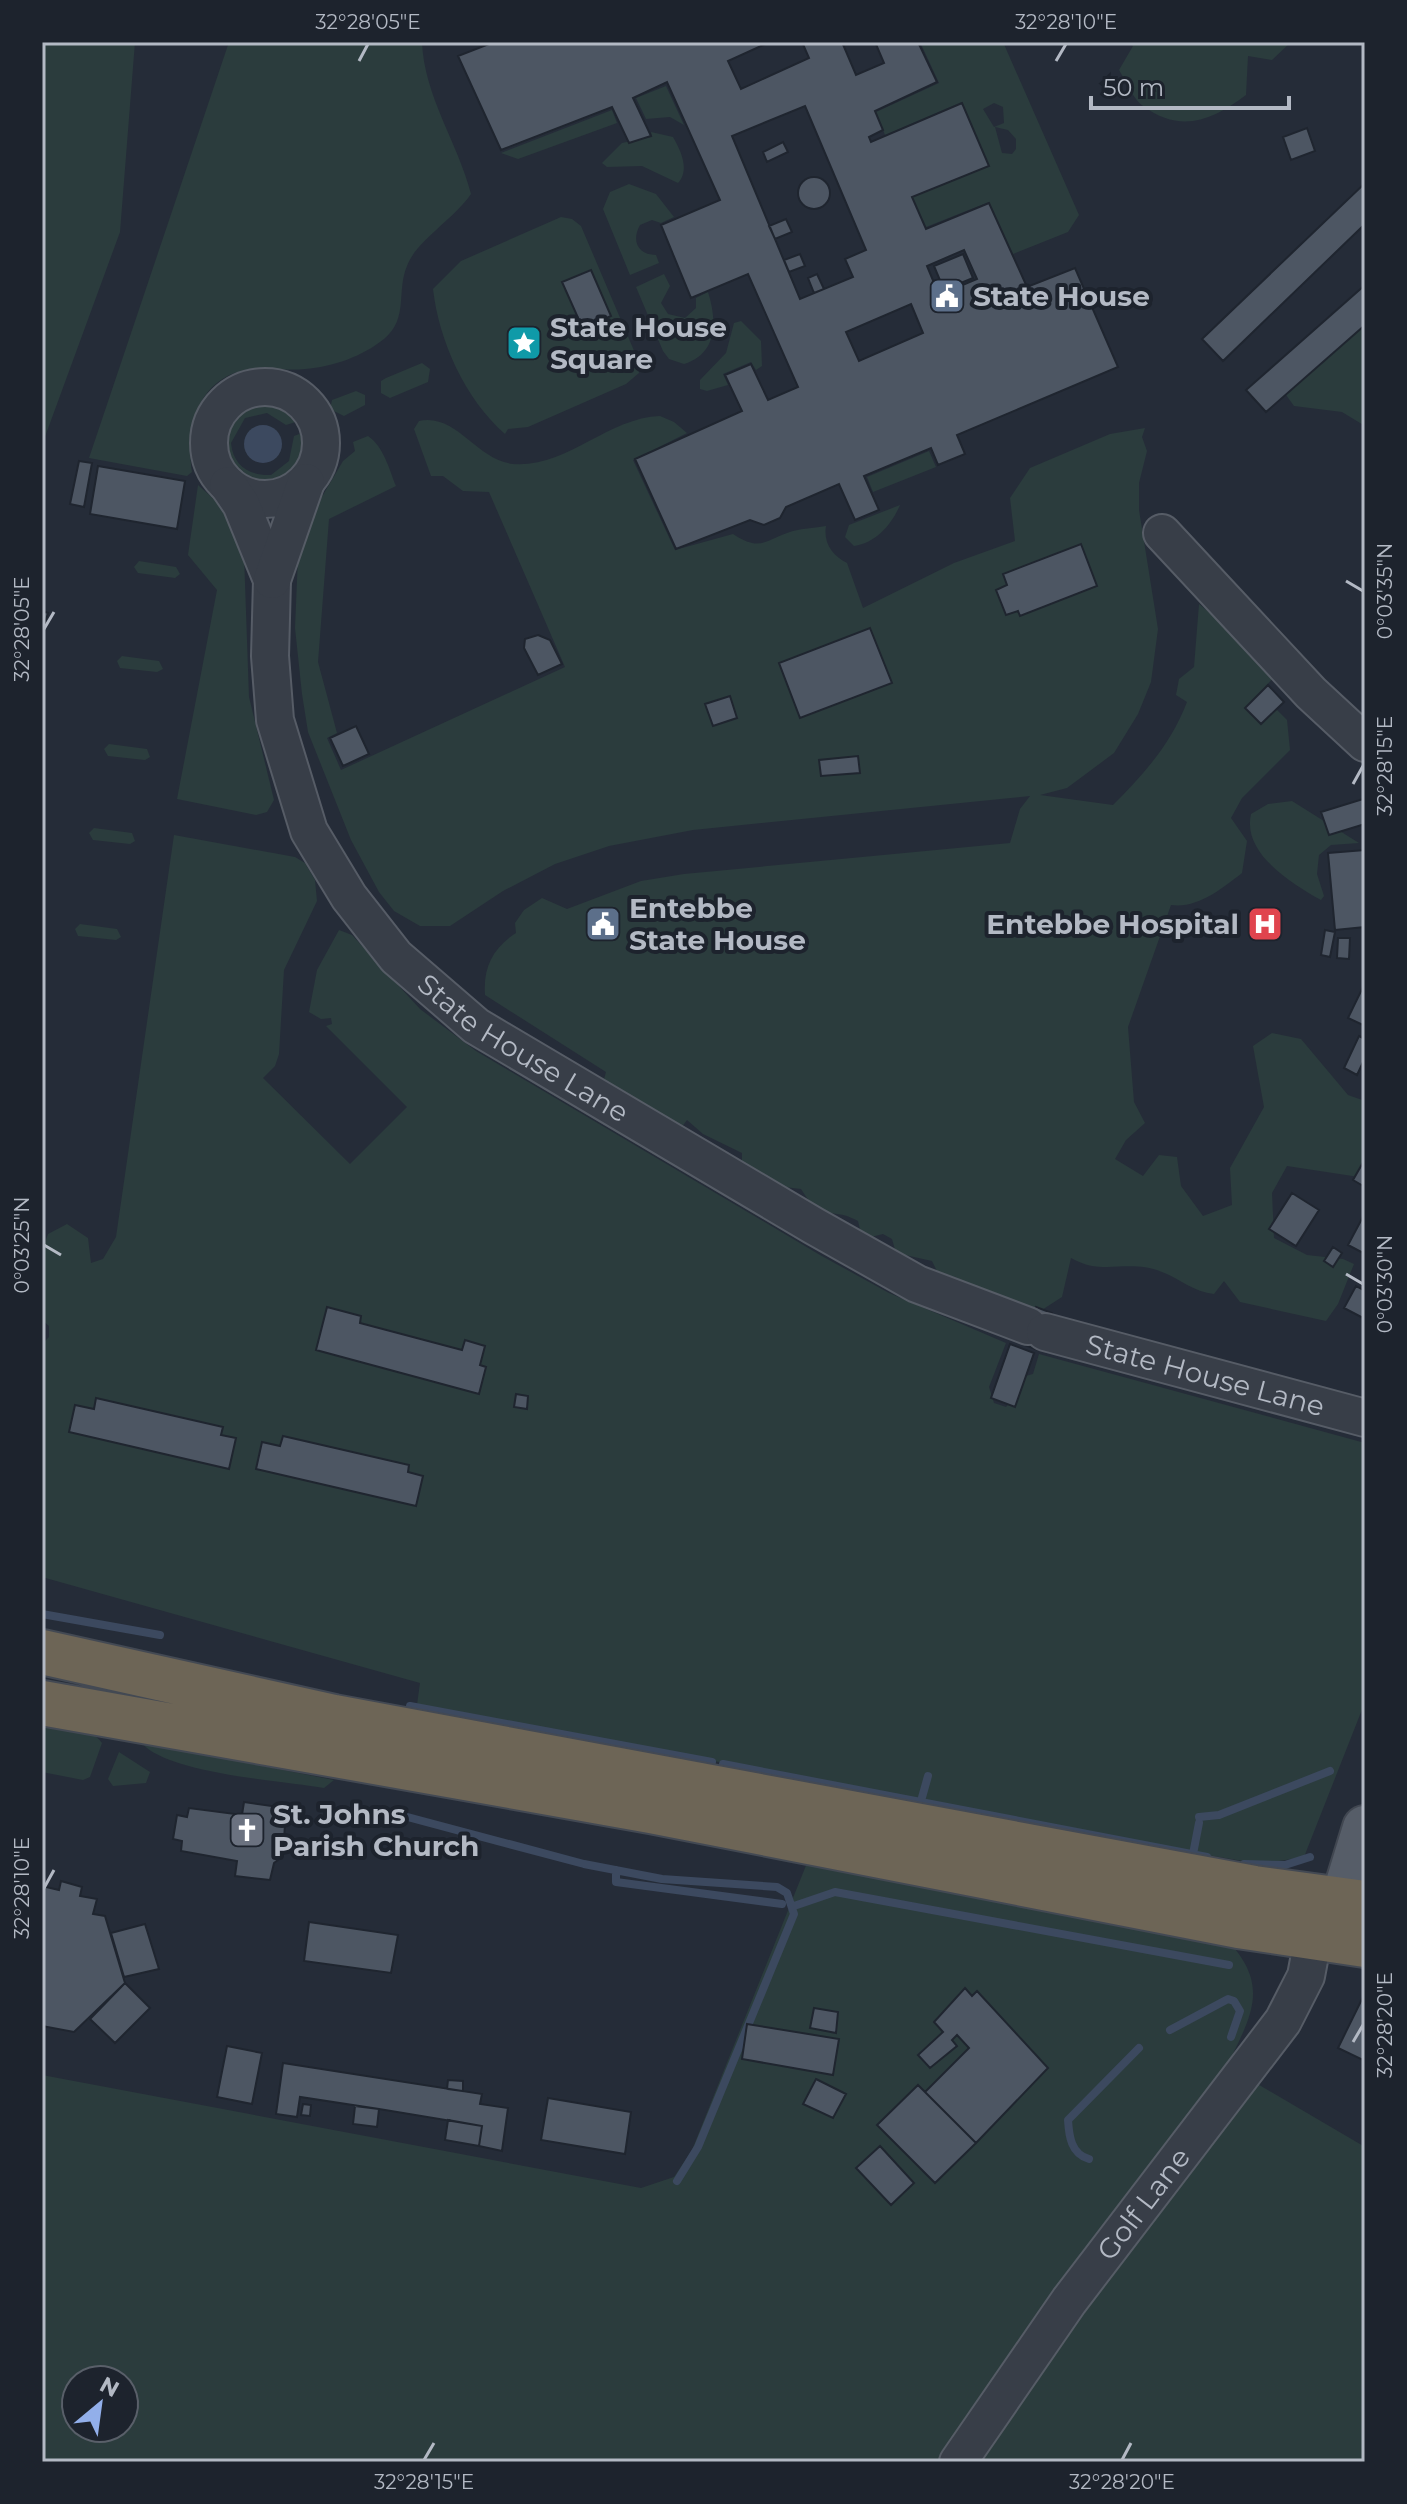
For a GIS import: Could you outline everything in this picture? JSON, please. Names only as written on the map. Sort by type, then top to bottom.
[{"type":"highway","points":[[42,1652],[334,1717],[1239,1885],[1345,1926]]},
{"type":"highway","points":[[42,1703],[651,1811],[1345,1926]]},
{"type":"main road","points":[[1345,1926],[1365,1828]]},
{"type":"street","points":[[264,387],[297,397],[316,420],[320,431],[316,467],[306,482],[272,580],[247,517],[212,460],[210,430],[224,404],[249,389],[264,387]]},
{"type":"street","points":[[228,485],[247,495],[267,499],[288,494],[306,482]]},
{"type":"street","points":[[1162,533],[1311,693],[1365,743]]},
{"type":"street","name":"State House Lane","points":[[272,580],[270,656],[275,720],[309,831],[336,879],[396,957],[476,1026],[917,1284],[1034,1328],[1365,1418]]},
{"type":"street","name":"Golf Lane","points":[[958,2462],[1006,2388],[1078,2288],[1275,2033],[1345,1926]]},
{"type":"shaded area","points":[[42,42],[135,42],[120,232],[42,445]]},
{"type":"shaded area","points":[[229,42],[422,42],[424,62],[435,100],[471,194],[412,257],[404,276],[397,322],[376,345],[347,360],[326,366],[251,369],[218,382],[199,406],[194,421],[190,455],[192,472],[187,476],[89,458]]},
{"type":"shaded area","points":[[920,42],[1003,42],[1079,215],[1068,232],[1013,254],[989,202],[926,227],[912,197],[989,166],[962,102],[885,135],[876,112],[939,83]],"holes":[[[994,103],[1003,107],[1004,123],[994,127],[983,109]],[[995,127],[1008,130],[1016,139],[1016,149],[1012,154],[1002,153]]]},
{"type":"shaded area","points":[[1126,42],[1291,42],[1272,60],[1248,56],[1246,95],[1209,117],[1184,121],[1157,115],[1136,99],[1119,70],[1133,46]]},
{"type":"shaded area","points":[[666,86],[684,125],[670,117],[646,119],[636,98]]},
{"type":"shaded area","points":[[612,110],[617,123],[518,159],[501,153]]},
{"type":"shaded area","points":[[651,132],[673,137],[676,142],[684,166],[678,183],[642,166],[607,167],[602,163],[622,143],[652,137]]},
{"type":"shaded area","points":[[629,184],[656,194],[674,217],[661,223],[652,220],[640,225],[636,236],[638,246],[645,253],[656,255],[659,263],[630,275],[603,209],[610,192]]},
{"type":"shaded area","points":[[561,217],[572,219],[581,226],[638,360],[639,373],[626,384],[528,427],[508,429],[505,434],[478,404],[456,368],[441,329],[433,289],[461,261]]},
{"type":"shaded area","points":[[664,274],[670,286],[661,303],[668,314],[685,318],[696,308],[696,298],[708,292],[711,303],[713,324],[709,344],[695,359],[684,364],[669,359],[663,351],[636,287]]},
{"type":"shaded area","points":[[1365,316],[1365,426],[1342,412],[1294,406],[1276,381]]},
{"type":"shaded area","points":[[741,321],[761,341],[762,366],[756,370],[751,362],[723,374],[728,385],[707,391],[700,389],[700,380],[726,353],[734,323]]},
{"type":"shaded area","points":[[422,363],[430,369],[428,382],[390,398],[381,393],[381,381]]},
{"type":"shaded area","points":[[356,391],[365,395],[365,405],[344,416],[330,409],[332,400]]},
{"type":"shaded area","points":[[268,399],[285,405],[302,420],[286,425],[267,413],[245,418],[231,443],[239,463],[256,474],[271,475],[289,461],[294,436],[307,431],[307,443],[303,458],[294,472],[274,485],[255,485],[239,477],[228,461],[224,443],[227,424],[242,409]]},
{"type":"shaded area","points":[[660,416],[687,433],[633,460],[675,550],[733,534],[757,544],[793,531],[826,526],[828,543],[833,553],[847,563],[863,608],[954,563],[1015,541],[1010,498],[1030,468],[1110,434],[1145,428],[1142,437],[1147,451],[1139,483],[1139,510],[1158,629],[1151,682],[1138,714],[1114,753],[1067,788],[1040,795],[1113,805],[1146,770],[1165,745],[1187,702],[1176,695],[1179,679],[1194,667],[1199,604],[1236,635],[1273,678],[1265,687],[1264,697],[1287,720],[1290,750],[1242,798],[1231,818],[1247,841],[1242,873],[1200,901],[1171,905],[1128,1027],[1134,1102],[1145,1123],[1126,1140],[1115,1159],[1143,1176],[1159,1155],[1177,1157],[1181,1186],[1203,1216],[1232,1205],[1230,1168],[1264,1107],[1253,1046],[1272,1033],[1301,1039],[1348,1095],[1365,1101],[1365,1171],[1359,1177],[1287,1166],[1272,1193],[1274,1238],[1307,1255],[1343,1259],[1354,1264],[1338,1304],[1326,1321],[1240,1302],[1224,1281],[1214,1294],[1200,1291],[1149,1268],[1094,1266],[1071,1258],[1062,1297],[1017,1326],[967,1302],[956,1277],[939,1275],[932,1261],[896,1253],[892,1239],[883,1234],[871,1237],[861,1233],[858,1221],[822,1211],[801,1189],[784,1187],[742,1171],[742,1153],[703,1134],[687,1120],[681,1128],[602,1087],[606,1072],[485,995],[491,959],[501,945],[516,933],[515,923],[524,910],[542,898],[567,909],[641,881],[684,874],[1010,843],[1020,809],[1030,796],[693,830],[609,846],[555,864],[503,891],[450,926],[420,926],[394,911],[379,892],[351,840],[308,732],[295,628],[298,557],[310,517],[343,461],[355,451],[353,442],[368,436],[374,441],[396,486],[329,519],[318,662],[337,733],[327,738],[341,770],[565,667],[489,492],[463,491],[443,476],[431,476],[414,429],[419,421],[432,420],[445,424],[488,454],[513,464],[551,458],[622,425]]},
{"type":"shaded area","points":[[929,451],[936,467],[873,492],[867,477]]},
{"type":"shaded area","points":[[198,485],[223,507],[244,555],[249,697],[274,800],[267,812],[256,815],[177,799],[217,590],[188,555]]},
{"type":"shaded area","points":[[900,505],[888,526],[876,537],[854,546],[845,537],[849,525]]},
{"type":"shaded area","points":[[139,561],[176,567],[180,574],[175,578],[138,573],[134,567]]},
{"type":"shaded area","points":[[122,656],[159,661],[163,669],[157,672],[120,668],[117,661]]},
{"type":"shaded area","points":[[109,744],[147,749],[150,757],[145,760],[108,756],[104,749]]},
{"type":"shaded area","points":[[1292,801],[1359,843],[1331,845],[1319,855],[1317,874],[1324,896],[1321,900],[1283,876],[1261,854],[1254,842],[1250,828],[1251,814],[1268,804]]},
{"type":"shaded area","points":[[94,828],[132,833],[135,841],[130,844],[93,840],[89,833]]},
{"type":"shaded area","points":[[174,835],[295,857],[305,863],[315,880],[317,901],[284,970],[279,1054],[275,1066],[263,1078],[350,1164],[407,1107],[326,1026],[332,1024],[331,1018],[321,1019],[309,1012],[317,970],[339,930],[352,935],[420,1009],[476,1051],[820,1255],[889,1293],[1006,1343],[989,1387],[994,1403],[1006,1407],[1015,1397],[1022,1377],[1033,1374],[1039,1354],[1365,1443],[1365,1702],[1304,1857],[1261,1864],[1195,1853],[1198,1820],[1193,1852],[924,1800],[925,1785],[921,1800],[417,1705],[420,1683],[42,1577],[42,1344],[49,1337],[49,1326],[42,1320],[42,1251],[48,1234],[67,1224],[88,1238],[91,1263],[103,1259],[116,1237]]},
{"type":"shaded area","points":[[80,924],[117,929],[121,937],[116,940],[78,936],[75,929]]},
{"type":"shaded area","points":[[42,1725],[83,1729],[97,1737],[102,1743],[90,1777],[83,1780],[42,1772]]},
{"type":"shaded area","points":[[141,1742],[334,1780],[324,1788],[225,1774],[173,1761],[154,1753]]},
{"type":"shaded area","points":[[119,1752],[150,1772],[146,1783],[113,1786],[108,1779]]},
{"type":"shaded area","points":[[809,1858],[1227,1940],[1241,1957],[1253,1987],[1249,2016],[1227,2066],[1365,2147],[1365,2462],[42,2462],[42,2075],[641,2188],[674,2177],[692,2150]]},
{"type":"water","points":[[263,425],[276,431],[282,444],[276,457],[263,463],[250,457],[244,444],[250,431]]},
{"type":"building","name":"State House","points":[[494,42],[770,42],[728,61],[741,89],[809,58],[802,42],[842,42],[856,75],[884,63],[875,42],[918,42],[937,82],[875,111],[883,130],[869,137],[871,142],[962,103],[989,166],[912,197],[926,229],[989,203],[1027,287],[1075,268],[1118,367],[957,435],[965,454],[938,465],[931,448],[864,476],[879,510],[855,520],[839,484],[786,507],[780,518],[764,525],[750,520],[676,549],[635,459],[742,411],[725,375],[751,364],[768,400],[798,387],[748,274],[691,298],[661,225],[720,200],[667,82],[633,98],[651,136],[629,143],[612,107],[501,150],[458,56]],"holes":[[[805,106],[866,250],[845,259],[853,277],[800,299],[732,136]],[[964,250],[977,279],[939,295],[927,266]],[[911,304],[923,333],[859,361],[846,332]]]},
{"type":"building","points":[[1307,128],[1315,151],[1291,160],[1283,137]]},
{"type":"building","points":[[783,142],[788,152],[767,162],[763,152]]},
{"type":"building","points":[[814,177],[825,182],[830,193],[825,204],[814,209],[803,204],[798,193],[803,182]]},
{"type":"building","points":[[1365,183],[1365,224],[1223,361],[1202,339]]},
{"type":"building","points":[[786,219],[792,232],[775,239],[769,226]]},
{"type":"building","points":[[800,254],[805,266],[789,272],[784,260]]},
{"type":"building","points":[[963,254],[973,278],[944,290],[934,266]]},
{"type":"building","points":[[591,270],[611,316],[583,329],[562,282]]},
{"type":"building","points":[[817,274],[824,289],[814,293],[808,278]]},
{"type":"building","points":[[1365,285],[1365,325],[1266,412],[1246,390]]},
{"type":"building","points":[[79,461],[92,463],[84,507],[70,504]]},
{"type":"building","points":[[98,466],[185,481],[177,529],[90,514]]},
{"type":"building","points":[[1081,544],[1097,586],[1020,616],[1018,611],[1006,615],[996,590],[1007,585],[1003,574]]},
{"type":"building","points":[[42,611],[48,613],[42,633]]},
{"type":"building","points":[[870,628],[892,683],[800,718],[779,663]]},
{"type":"building","points":[[538,635],[550,640],[562,664],[538,675],[524,648],[525,639]]},
{"type":"building","points":[[1268,685],[1284,702],[1261,724],[1245,708]]},
{"type":"building","points":[[730,696],[737,718],[713,726],[705,704]]},
{"type":"building","points":[[356,726],[369,754],[343,766],[330,738]]},
{"type":"building","points":[[858,756],[860,773],[821,776],[819,760]]},
{"type":"building","points":[[1363,799],[1365,824],[1329,835],[1321,812]]},
{"type":"building","points":[[1365,850],[1365,927],[1335,930],[1328,853]]},
{"type":"building","points":[[1325,930],[1335,932],[1330,957],[1321,955]]},
{"type":"building","points":[[1338,938],[1350,938],[1349,959],[1337,958]]},
{"type":"building","points":[[1365,983],[1365,1026],[1348,1018]]},
{"type":"building","points":[[1359,1036],[1365,1039],[1365,1058],[1357,1075],[1344,1068]]},
{"type":"building","points":[[1365,1159],[1365,1187],[1353,1180]]},
{"type":"building","points":[[1292,1193],[1319,1210],[1296,1246],[1269,1229]]},
{"type":"building","points":[[1365,1213],[1365,1254],[1348,1245]]},
{"type":"building","points":[[1333,1247],[1342,1253],[1333,1267],[1324,1261]]},
{"type":"building","points":[[1356,1286],[1365,1291],[1365,1319],[1344,1308]]},
{"type":"building","points":[[327,1307],[361,1316],[360,1323],[462,1350],[465,1340],[485,1346],[480,1365],[486,1367],[479,1394],[316,1350]]},
{"type":"building","points":[[1036,1307],[1052,1313],[1038,1350],[1022,1344]]},
{"type":"building","points":[[1010,1344],[1034,1353],[1015,1407],[991,1398]]},
{"type":"building","points":[[516,1394],[528,1396],[527,1409],[514,1407]]},
{"type":"building","points":[[96,1398],[223,1427],[221,1435],[236,1438],[229,1469],[69,1432],[75,1405],[94,1409]]},
{"type":"building","points":[[283,1436],[409,1465],[408,1472],[423,1476],[416,1506],[256,1469],[262,1442],[280,1446]]},
{"type":"building","points":[[244,1802],[286,1808],[283,1856],[274,1863],[270,1880],[235,1876],[237,1861],[181,1851],[182,1841],[173,1839],[177,1815],[187,1817],[189,1808],[242,1815]]},
{"type":"building","points":[[61,1881],[82,1887],[80,1896],[97,1899],[93,1914],[105,1916],[125,1983],[74,2032],[42,2026],[42,1886],[59,1890]]},
{"type":"building","points":[[309,1922],[398,1935],[391,1973],[304,1961]]},
{"type":"building","points":[[145,1924],[159,1969],[124,1977],[111,1933]]},
{"type":"building","points":[[125,1983],[150,2008],[115,2043],[90,2019]]},
{"type":"building","points":[[965,1988],[972,1996],[977,1991],[1048,2068],[976,2143],[925,2092],[969,2048],[957,2035],[952,2040],[957,2046],[930,2068],[918,2055],[943,2032],[934,2022]]},
{"type":"building","points":[[1365,1993],[1365,2061],[1338,2048]]},
{"type":"building","points":[[814,2008],[838,2012],[836,2033],[810,2028]]},
{"type":"building","points":[[747,2024],[839,2039],[833,2075],[742,2059]]},
{"type":"building","points":[[227,2046],[262,2053],[252,2104],[217,2097]]},
{"type":"building","points":[[283,2063],[482,2094],[480,2104],[508,2108],[502,2151],[479,2146],[482,2126],[379,2109],[300,2097],[297,2117],[276,2114]]},
{"type":"building","points":[[816,2079],[846,2094],[833,2118],[803,2104]]},
{"type":"building","points":[[448,2080],[463,2081],[463,2091],[447,2089]]},
{"type":"building","points":[[918,2085],[976,2143],[935,2183],[877,2125]]},
{"type":"building","points":[[548,2098],[631,2112],[625,2154],[541,2140]]},
{"type":"building","points":[[303,2104],[311,2105],[310,2116],[301,2115]]},
{"type":"building","points":[[355,2106],[379,2109],[377,2127],[353,2124]]},
{"type":"building","points":[[448,2120],[482,2126],[479,2146],[445,2140]]},
{"type":"building","points":[[880,2146],[914,2183],[891,2205],[856,2168]]},
{"type":"waterway","points":[[42,1614],[160,1635]]},
{"type":"waterway","points":[[410,1706],[712,1762]]},
{"type":"waterway","points":[[723,1764],[1207,1857]]},
{"type":"waterway","points":[[1199,1817],[1219,1815],[1330,1771]]},
{"type":"waterway","points":[[921,1801],[928,1776]]},
{"type":"waterway","points":[[385,1811],[584,1864],[662,1879],[777,1887],[787,1893],[794,1914],[698,2147],[677,2181]]},
{"type":"waterway","points":[[1193,1854],[1199,1823]]},
{"type":"waterway","points":[[1244,1864],[1285,1865],[1310,1857]]},
{"type":"waterway","points":[[616,1870],[616,1882],[782,1904]]},
{"type":"waterway","points":[[794,1906],[835,1892],[1229,1965]]},
{"type":"waterway","points":[[1170,2030],[1228,1999],[1234,2001],[1240,2011],[1231,2037]]},
{"type":"waterway","points":[[1089,2159],[1075,2149],[1068,2120],[1139,2048]]},
{"type":"place","name":"State House","points":[[947,296]]},
{"type":"place","name":"State House Square","points":[[524,343]]},
{"type":"place","name":"Entebbe State House","points":[[603,924]]},
{"type":"place","name":"Entebbe Hospital","points":[[1265,924]]},
{"type":"place","name":"St. Johns Parish Church","points":[[247,1830]]}]
